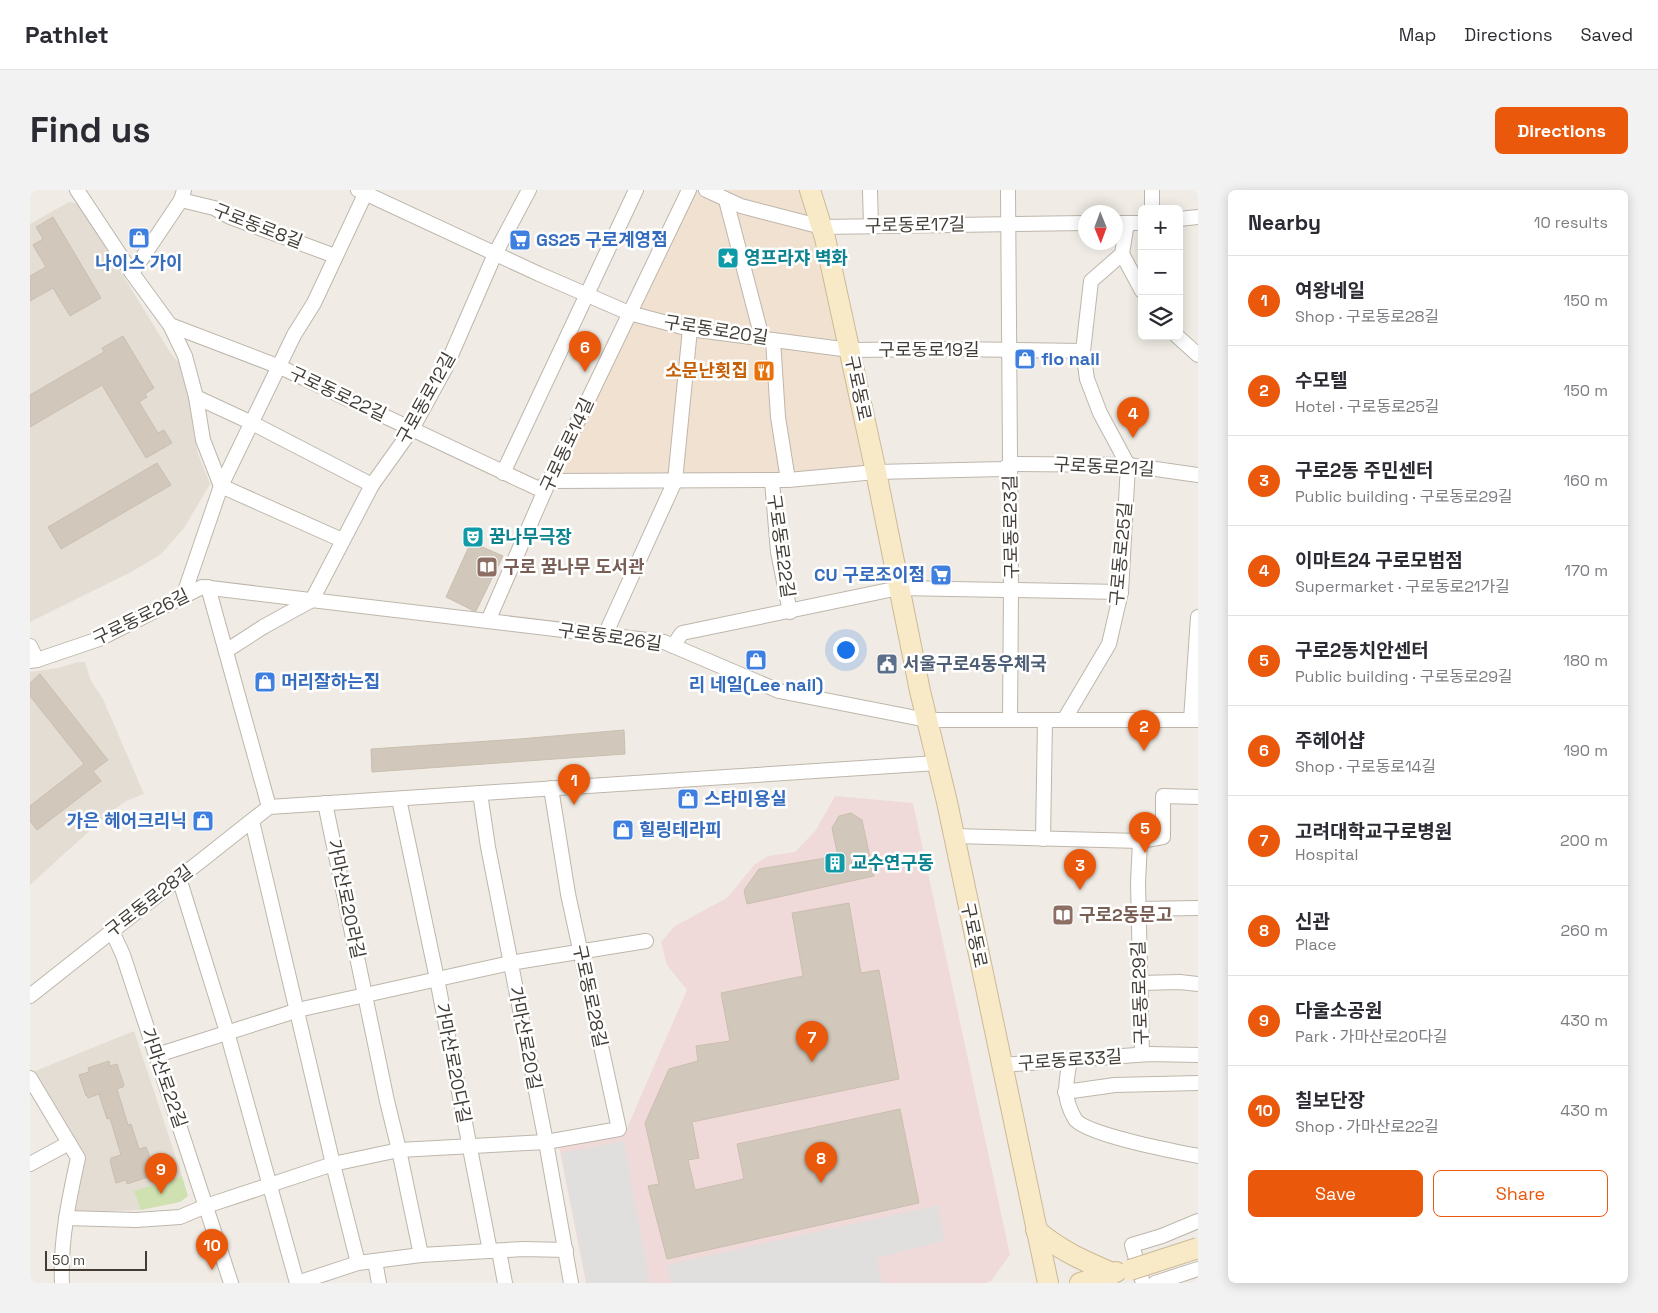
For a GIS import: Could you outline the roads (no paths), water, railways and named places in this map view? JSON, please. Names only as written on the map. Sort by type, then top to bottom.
[{"type":"main road","name":"구로동로","points":[[810,190],[822,227],[850,350],[920,691],[954,836],[1048,1283]]},
{"type":"main road","points":[[1036,1230],[1069,1254],[1122,1277]]},
{"type":"main road","points":[[1080,1283],[1122,1277],[1198,1248]]},
{"type":"street","points":[[77,190],[132,273],[170,325],[185,356],[196,397],[203,440],[221,486],[342,540]]},
{"type":"street","name":"구로동로12길","points":[[312,600],[372,485],[412,429],[445,369],[495,254],[530,190]]},
{"type":"street","points":[[503,473],[636,190]]},
{"type":"street","name":"구로동로14길","points":[[488,621],[549,481],[689,190]]},
{"type":"street","name":"구로동로17길","points":[[706,190],[741,206],[822,227],[1078,223]]},
{"type":"street","points":[[870,190],[870,226]]},
{"type":"street","points":[[1008,190],[1010,464]]},
{"type":"street","points":[[1152,190],[1152,205]]},
{"type":"street","points":[[183,597],[221,486],[294,336],[314,303],[363,191]]},
{"type":"street","name":"구로동로20길","points":[[363,191],[495,254],[629,314],[690,329],[850,350]]},
{"type":"street","points":[[132,273],[182,195]]},
{"type":"street","name":"구로동로8길","points":[[182,195],[214,208],[230,217],[335,256]]},
{"type":"street","name":"구로동로22길","points":[[726,200],[768,339],[788,480]]},
{"type":"street","points":[[1183,219],[1197,217]]},
{"type":"street","points":[[1123,223],[1138,223]]},
{"type":"street","points":[[1122,250],[1122,254],[1138,284]]},
{"type":"street","points":[[1122,254],[1092,281],[1083,351],[1087,379],[1100,413],[1128,465]]},
{"type":"street","name":"구로동로22길","points":[[170,325],[280,367],[539,489],[549,481],[772,481],[876,472]]},
{"type":"street","points":[[605,635],[675,481],[690,329]]},
{"type":"street","points":[[1183,340],[1195,348]]},
{"type":"street","name":"구로동로19길","points":[[850,350],[950,348],[1083,351]]},
{"type":"street","points":[[196,397],[252,422],[372,485]]},
{"type":"street","name":"구로동로21길","points":[[876,472],[1003,469],[1010,464],[1128,465],[1198,475]]},
{"type":"street","name":"구로동로23길","points":[[1010,464],[1011,590]]},
{"type":"street","name":"구로동로25길","points":[[1064,720],[1109,644],[1121,592],[1128,465]]},
{"type":"street","name":"구로동로22길","points":[[772,481],[778,552],[790,612]]},
{"type":"street","name":"구로동로26길","points":[[34,661],[99,639],[202,586],[664,642],[780,691],[927,720]]},
{"type":"street","points":[[208,587],[269,807],[937,762]]},
{"type":"street","points":[[673,646],[682,633],[899,588]]},
{"type":"street","name":"구로동로23길","points":[[899,588],[1121,592]]},
{"type":"street","points":[[1010,720],[1011,590]]},
{"type":"street","points":[[226,651],[263,627],[312,600]]},
{"type":"street","points":[[927,720],[1194,720],[1198,617]]},
{"type":"street","points":[[30,646],[34,661]]},
{"type":"street","points":[[1043,839],[1045,720]]},
{"type":"street","name":"구로동로28길","points":[[546,1142],[619,1129],[568,894],[551,788]]},
{"type":"street","name":"가마산로20길","points":[[480,793],[488,847],[546,1142],[571,1283]]},
{"type":"street","points":[[954,836],[1140,841],[1163,837],[1163,796],[1198,797]]},
{"type":"street","points":[[399,798],[437,979]]},
{"type":"street","name":"가마산로20라길","points":[[325,804],[366,995]]},
{"type":"street","name":"구로동로28길","points":[[30,996],[269,807]]},
{"type":"street","points":[[252,821],[358,1263]]},
{"type":"street","name":"구로동로29길","points":[[1140,841],[1138,909],[1142,1054]]},
{"type":"street","points":[[179,878],[227,1032],[271,1184],[303,1282],[358,1263],[421,1255],[566,1250]]},
{"type":"street","points":[[1138,909],[1198,908]]},
{"type":"street","name":"가마산로22길","points":[[112,931],[123,955],[157,1055],[231,1283]]},
{"type":"street","points":[[157,1055],[297,1010],[510,963],[646,942]]},
{"type":"street","name":"가마산로20다길","points":[[437,979],[469,1146]]},
{"type":"street","points":[[1140,983],[1180,982],[1198,984]]},
{"type":"street","points":[[366,995],[421,1255]]},
{"type":"street","name":"구로동로33길","points":[[1001,1065],[1142,1054],[1198,1056]]},
{"type":"street","points":[[1070,1060],[1065,1092],[1075,1121],[1086,1127],[1155,1148],[1198,1156]]},
{"type":"street","points":[[30,1078],[78,1158],[66,1218],[61,1269],[62,1283]]},
{"type":"street","points":[[1065,1092],[1116,1085],[1198,1083]]},
{"type":"street","name":"가마산로20다길","points":[[66,1218],[136,1220],[180,1218],[206,1206],[333,1164],[399,1150],[546,1142]]},
{"type":"street","points":[[30,1164],[69,1143]]},
{"type":"street","points":[[469,1146],[495,1251],[506,1283]]},
{"type":"street","points":[[1122,1277],[1132,1245],[1162,1236],[1198,1220]]},
{"type":"street","points":[[375,1261],[379,1283]]},
{"type":"street","points":[[1155,1283],[1194,1272]]},
{"type":"place","name":"나이스 가이","points":[[139,238]]},
{"type":"place","name":"GS25 구로계영점","points":[[520,240]]},
{"type":"place","name":"영프라쟈 벽화","points":[[728,258]]},
{"type":"place","name":"flo nail","points":[[1025,359]]},
{"type":"place","name":"소문난횟집","points":[[764,371]]},
{"type":"place","name":"주헤어샵","points":[[585,372]]},
{"type":"place","name":"이마트24 구로모범점","points":[[1133,438]]},
{"type":"place","name":"꿈나무극장","points":[[473,537]]},
{"type":"place","name":"구로 꿈나무 도서관","points":[[487,567]]},
{"type":"place","name":"CU 구로조이점","points":[[941,575]]},
{"type":"place","name":"리 네일(Lee nail)","points":[[756,660]]},
{"type":"place","name":"서울구로4동우체국","points":[[887,664]]},
{"type":"place","name":"머리잘하는집","points":[[265,682]]},
{"type":"place","name":"수모텔","points":[[1144,751]]},
{"type":"place","name":"스타미용실","points":[[688,799]]},
{"type":"place","name":"여왕네일","points":[[574,805]]},
{"type":"place","name":"가은 헤어크리닉","points":[[203,821]]},
{"type":"place","name":"힐링테라피","points":[[623,830]]},
{"type":"place","name":"구로2동치안센터","points":[[1145,853]]},
{"type":"place","name":"교수연구동","points":[[835,863]]},
{"type":"place","name":"구로2동 주민센터","points":[[1080,890]]},
{"type":"place","name":"구로2동문고","points":[[1063,915]]},
{"type":"place","name":"고려대학교구로병원","points":[[812,1062]]},
{"type":"place","name":"신관","points":[[821,1183]]},
{"type":"place","name":"다울소공원","points":[[161,1194]]},
{"type":"place","name":"칠보단장","points":[[212,1270]]}]
